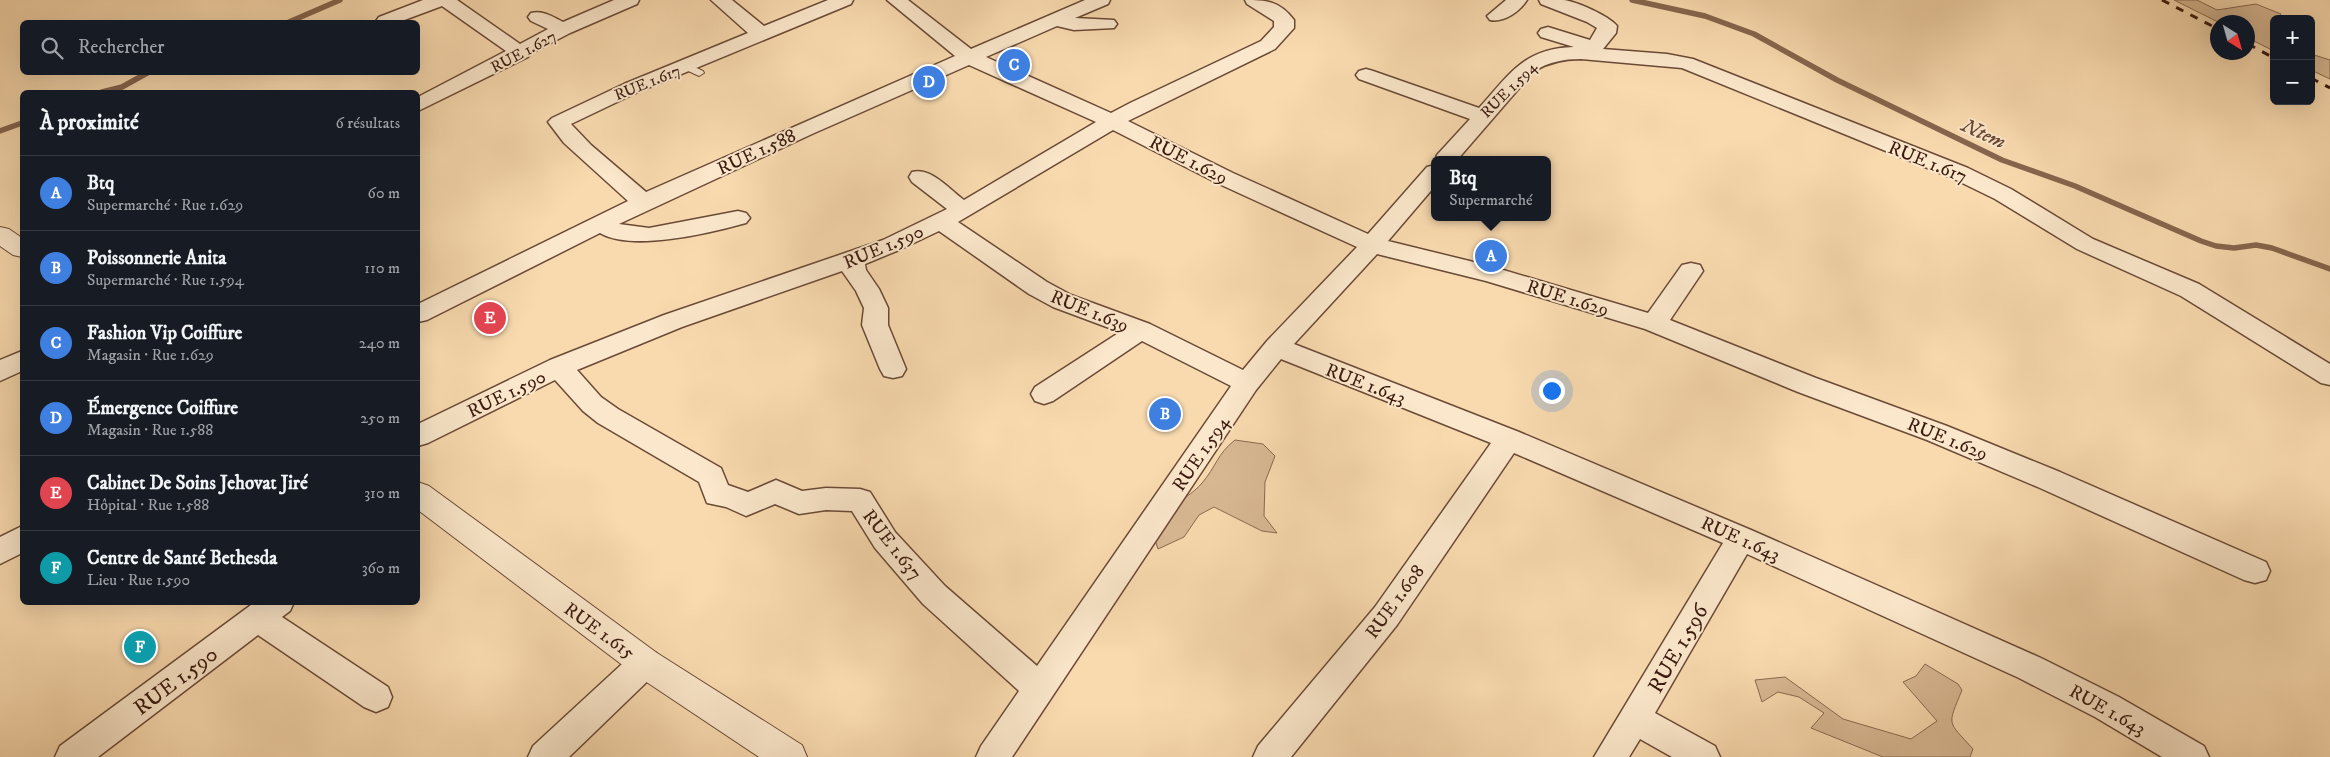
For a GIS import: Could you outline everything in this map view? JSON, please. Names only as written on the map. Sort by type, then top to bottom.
[{"type":"street","name":"RUE 1.627","points":[[420,104],[456,87],[563,29],[630,0]]},
{"type":"street","points":[[720,0],[761,33]]},
{"type":"street","name":"RUE 1.617","points":[[644,202],[588,154],[564,130],[559,122],[630,88],[693,69],[761,33],[844,0]]},
{"type":"street","name":"RUE 1.629","points":[[896,0],[969,57],[1153,140],[1225,178],[1372,245],[1490,274],[1654,323],[1807,385],[1937,433],[2050,480],[2256,571]]},
{"type":"street","name":"RUE 1.588","points":[[420,313],[644,202],[804,129],[1101,0]]},
{"type":"street","name":"RUE 1.590","points":[[420,435],[559,367],[673,321],[779,283],[852,260],[952,215],[1137,107],[1268,46],[1284,28],[1284,20],[1277,12],[1254,0]]},
{"type":"street","points":[[1497,16],[1518,0]]},
{"type":"street","points":[[1548,0],[1594,18],[1607,26],[1606,33],[1592,51],[1548,32]]},
{"type":"street","points":[[389,20],[448,1],[521,52]]},
{"type":"street","points":[[538,17],[563,29]]},
{"type":"street","points":[[1052,20],[1074,24],[1107,24]]},
{"type":"street","name":"RUE 1.617","points":[[1592,51],[1686,63],[1960,173],[2002,194],[2085,244],[2190,290],[2330,376]]},
{"type":"street","name":"RUE 1.594","points":[[1448,156],[1481,116],[1527,66],[1539,58],[1570,52],[1592,51]]},
{"type":"street","points":[[440,74],[456,87]]},
{"type":"street","points":[[1366,75],[1481,116]]},
{"type":"street","name":"RUE 1.639","points":[[920,177],[952,215],[1038,288],[1062,301],[1141,330],[1247,383]]},
{"type":"street","name":"RUE 1.594","points":[[993,757],[1247,383],[1276,347],[1372,245],[1431,177]]},
{"type":"street","points":[[600,223],[616,233],[649,235],[738,218]]},
{"type":"street","points":[[0,235],[20,248]]},
{"type":"street","points":[[852,260],[854,271],[868,289],[876,308],[875,325],[893,369]]},
{"type":"street","points":[[1654,323],[1691,271]]},
{"type":"street","points":[[1044,394],[1141,330]]},
{"type":"street","name":"RUE 1.643","points":[[1276,347],[1509,439],[1742,538],[2030,668],[2107,707],[2192,757]]},
{"type":"street","points":[[0,372],[20,361]]},
{"type":"street","name":"RUE 1.637","points":[[559,367],[592,404],[608,416],[711,476],[717,495],[732,496],[746,505],[776,491],[799,503],[826,499],[860,500],[885,540],[934,595],[1039,688]]},
{"type":"street","name":"RUE 1.608","points":[[1270,757],[1386,616],[1509,439]]},
{"type":"street","name":"RUE 1.615","points":[[420,495],[645,663],[789,757]]},
{"type":"street","name":"RUE 1.596","points":[[1611,757],[1742,538]]},
{"type":"street","points":[[0,552],[20,539]]},
{"type":"street","points":[[268,610],[376,697]]},
{"type":"street","name":"RUE 1.590","points":[[72,757],[268,610]]},
{"type":"street","points":[[544,757],[645,663]]},
{"type":"street","points":[[1635,719],[1703,757]]},
{"type":"shaded area","points":[[2174,0],[2197,0],[2217,10],[2256,4],[2281,14],[2270,15],[2270,49],[2255,42],[2255,15],[2210,15],[2210,18]]},
{"type":"shaded area","points":[[2315,55],[2330,60],[2330,79],[2315,72]]},
{"type":"shaded area","points":[[1235,440],[1263,444],[1275,456],[1265,482],[1264,516],[1277,533],[1262,531],[1214,507],[1199,515],[1184,537],[1158,549],[1155,537],[1156,527],[1161,518],[1168,510],[1202,483],[1224,450]]},
{"type":"shaded area","points":[[1925,664],[1958,684],[1962,690],[1952,722],[1958,733],[1973,749],[1970,757],[1883,757],[1811,728],[1824,713],[1799,697],[1778,692],[1762,702],[1755,680],[1785,677],[1843,719],[1911,739],[1937,721],[1903,682],[1916,676]]},
{"type":"waterway","points":[[294,20],[340,0]]},
{"type":"waterway","name":"Ntem","points":[[1632,0],[1705,16],[1754,34],[1837,80],[2002,160],[2075,186],[2201,241],[2216,246],[2234,248],[2256,245],[2272,248],[2330,269]]},
{"type":"waterway","points":[[110,90],[122,87],[144,75]]},
{"type":"waterway","points":[[0,131],[20,124]]},
{"type":"railway","points":[[2162,0],[2210,25]]},
{"type":"railway","points":[[2255,48],[2270,56]]},
{"type":"railway","points":[[2315,80],[2330,88]]},
{"type":"place","name":"Fashion Vip Coiffure","points":[[1014,65]]},
{"type":"place","name":"Émergence Coiffure","points":[[929,82]]},
{"type":"place","name":"Btq","points":[[1491,256]]},
{"type":"place","name":"Cabinet De Soins Jehovat Jiré","points":[[490,318]]},
{"type":"place","name":"Poissonnerie Anita","points":[[1165,414]]},
{"type":"place","name":"Centre de Santé Bethesda","points":[[140,647]]}]
